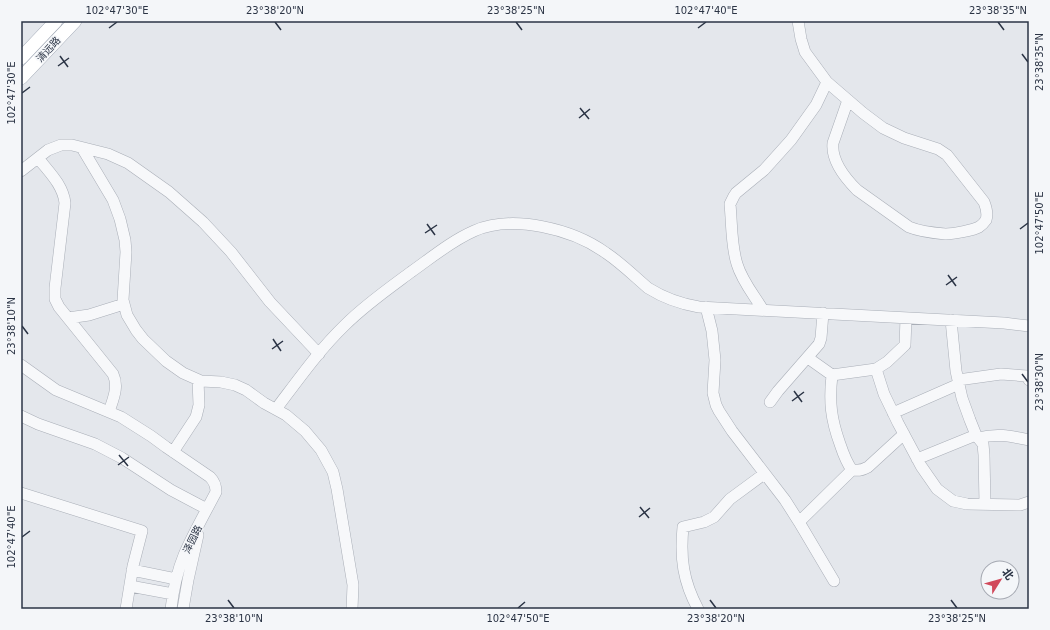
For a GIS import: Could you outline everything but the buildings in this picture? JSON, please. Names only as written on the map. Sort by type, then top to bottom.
[{"type":"main road","name":"清远路","points":[[21,58],[56,21]]},
{"type":"main road","name":"清远路","points":[[21,78],[74,21]]},
{"type":"street","points":[[796,23],[805,52],[827,82],[848,100],[872,121],[888,131],[938,149],[947,155],[984,202],[987,217],[983,224],[975,228],[948,234],[913,229],[857,190],[842,172],[832,147],[848,100]]},
{"type":"street","points":[[764,310],[745,281],[737,264],[733,251],[730,204],[736,193],[764,170],[792,140],[816,105],[827,82]]},
{"type":"street","points":[[21,171],[48,150],[56,146],[66,145],[108,154],[128,163],[163,187],[187,206],[220,239],[270,302],[319,354]]},
{"type":"street","points":[[82,148],[113,200],[123,228],[126,252],[123,300],[131,323],[150,347],[175,367],[198,380],[207,382],[221,382],[235,385],[246,390],[296,423],[321,450],[332,472],[337,488],[353,585],[352,609]]},
{"type":"street","points":[[38,158],[58,183],[64,195],[65,203],[55,294],[57,303],[115,378],[116,390],[109,412]]},
{"type":"street","points":[[276,409],[319,354],[344,326],[362,309],[450,244],[465,235],[484,227],[496,225],[521,224],[550,228],[590,243],[606,253],[648,288],[677,302],[688,305],[1004,323],[1029,326]]},
{"type":"street","points":[[68,318],[92,314],[124,304]]},
{"type":"street","points":[[706,307],[712,331],[715,360],[713,393],[716,405],[732,431],[800,522],[834,581]]},
{"type":"street","points":[[770,402],[817,348],[821,338],[823,313]]},
{"type":"street","points":[[80,333],[92,314]]},
{"type":"street","points":[[808,358],[832,375],[876,369],[887,362],[905,345],[906,318]]},
{"type":"street","points":[[951,320],[956,371],[962,398],[977,437],[983,444],[985,504]]},
{"type":"street","points":[[21,365],[56,390],[121,417],[133,424],[210,477],[213,480],[216,492],[205,512],[122,458],[95,444],[38,424],[21,416]]},
{"type":"street","points":[[876,369],[884,394],[921,466],[937,489],[946,497],[956,502],[967,504],[1020,505],[1029,502]]},
{"type":"street","points":[[893,413],[958,382],[1002,374],[1027,376],[1029,380]]},
{"type":"street","points":[[832,375],[830,393],[832,419],[847,462],[852,470]]},
{"type":"street","points":[[173,452],[196,417],[199,405],[198,380]]},
{"type":"street","points":[[800,522],[852,470],[868,468],[904,434]]},
{"type":"street","points":[[918,459],[977,437],[1010,435],[1029,440]]},
{"type":"street","points":[[698,609],[686,583],[683,569],[683,527],[704,522],[714,517],[730,499],[764,474]]},
{"type":"street","points":[[21,494],[142,531],[132,570],[126,609]]},
{"type":"street","name":"泽园路","points":[[171,609],[176,579],[183,556],[205,512]]},
{"type":"street","name":"泽园路","points":[[183,609],[188,580],[205,512]]},
{"type":"street","points":[[132,570],[176,579]]},
{"type":"street","points":[[130,586],[173,594]]}]
